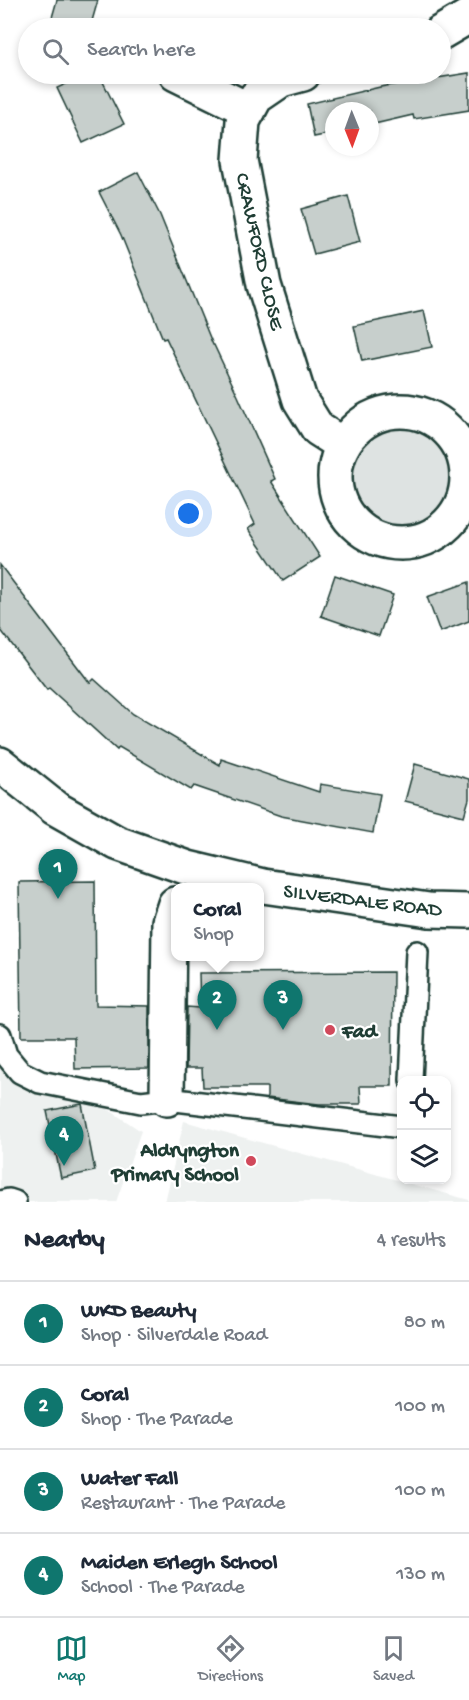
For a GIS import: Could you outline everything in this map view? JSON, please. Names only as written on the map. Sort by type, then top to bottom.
[{"type":"street","points":[[451,27],[469,16]]},
{"type":"street","points":[[196,84],[249,110]]},
{"type":"street","name":"CRAWFORD CLOSE","points":[[275,84],[256,98],[243,121],[240,160],[264,285],[300,400],[318,429],[343,445]]},
{"type":"street","points":[[398,411],[420,413],[430,418],[441,424],[457,440],[466,461],[468,484],[462,506],[449,525],[431,537],[411,543],[390,543],[370,536],[353,523],[341,506],[335,486],[336,464],[343,445],[356,428],[375,416],[398,411]]},
{"type":"street","name":"SILVERDALE ROAD","points":[[0,764],[55,808],[184,878],[233,883]]},
{"type":"street","name":"SILVERDALE ROAD","points":[[264,886],[429,910],[469,911]]},
{"type":"street","points":[[167,1099],[169,922],[171,916]]},
{"type":"lane","points":[[411,1076],[417,952]]},
{"type":"lane","points":[[0,1035],[6,1055],[20,1072],[40,1082],[141,1102],[167,1099],[397,1126]]},
{"type":"lane","points":[[0,1202],[9,1200],[15,1202]]},
{"type":"shaded area","points":[[399,419],[421,424],[440,436],[452,455],[457,477],[452,499],[440,518],[421,530],[399,535],[377,530],[358,518],[346,499],[341,477],[346,455],[358,436],[377,424]]},
{"type":"shaded area","points":[[0,1063],[11,1079],[94,1100],[141,1131],[116,1202],[0,1202]]},
{"type":"shaded area","name":"Aldryngton Primary School","points":[[184,1121],[397,1180],[397,1184],[411,1184],[469,1200],[469,1202],[165,1202]]},
{"type":"building","points":[[57,0],[98,0],[93,18],[52,18]]},
{"type":"building","points":[[469,73],[469,110],[414,119],[413,115],[379,123],[379,102],[325,102],[325,135],[314,137],[307,104],[399,84],[451,84],[451,76]]},
{"type":"building","points":[[66,84],[104,84],[124,124],[83,143],[57,88]]},
{"type":"building","points":[[138,172],[160,215],[213,345],[275,479],[271,481],[320,557],[283,581],[248,529],[255,524],[166,338],[163,339],[121,235],[99,192]]},
{"type":"building","points":[[348,196],[360,242],[314,254],[301,209]]},
{"type":"building","points":[[424,311],[432,347],[362,361],[354,326]]},
{"type":"building","points":[[0,565],[90,683],[94,679],[133,714],[220,765],[221,759],[319,792],[320,784],[380,794],[373,833],[281,816],[194,786],[191,790],[119,747],[117,750],[49,688],[47,690],[0,629]]},
{"type":"building","points":[[335,575],[393,595],[379,636],[321,616]]},
{"type":"building","points":[[469,582],[469,621],[440,632],[427,597]]},
{"type":"building","points":[[415,764],[469,779],[469,799],[464,816],[405,801]]},
{"type":"building","points":[[95,881],[96,1005],[149,1006],[149,1068],[75,1069],[74,1037],[21,1037],[19,882]]},
{"type":"building","points":[[393,972],[392,1086],[360,1086],[361,1104],[319,1104],[267,1098],[267,1087],[203,1087],[202,1068],[186,1068],[187,1007],[200,1008],[199,973]]},
{"type":"building","points":[[82,1104],[95,1171],[61,1178],[47,1111]]},
{"type":"place","name":"WKD Beauty","points":[[58,899]]},
{"type":"place","name":"Coral","points":[[217,1030]]},
{"type":"place","name":"Water Fall","points":[[283,1030]]},
{"type":"place","name":"Fad","points":[[330,1030]]},
{"type":"place","name":"Aldryngton Primary School","points":[[251,1161]]},
{"type":"place","name":"Maiden Erlegh School","points":[[64,1166]]}]
